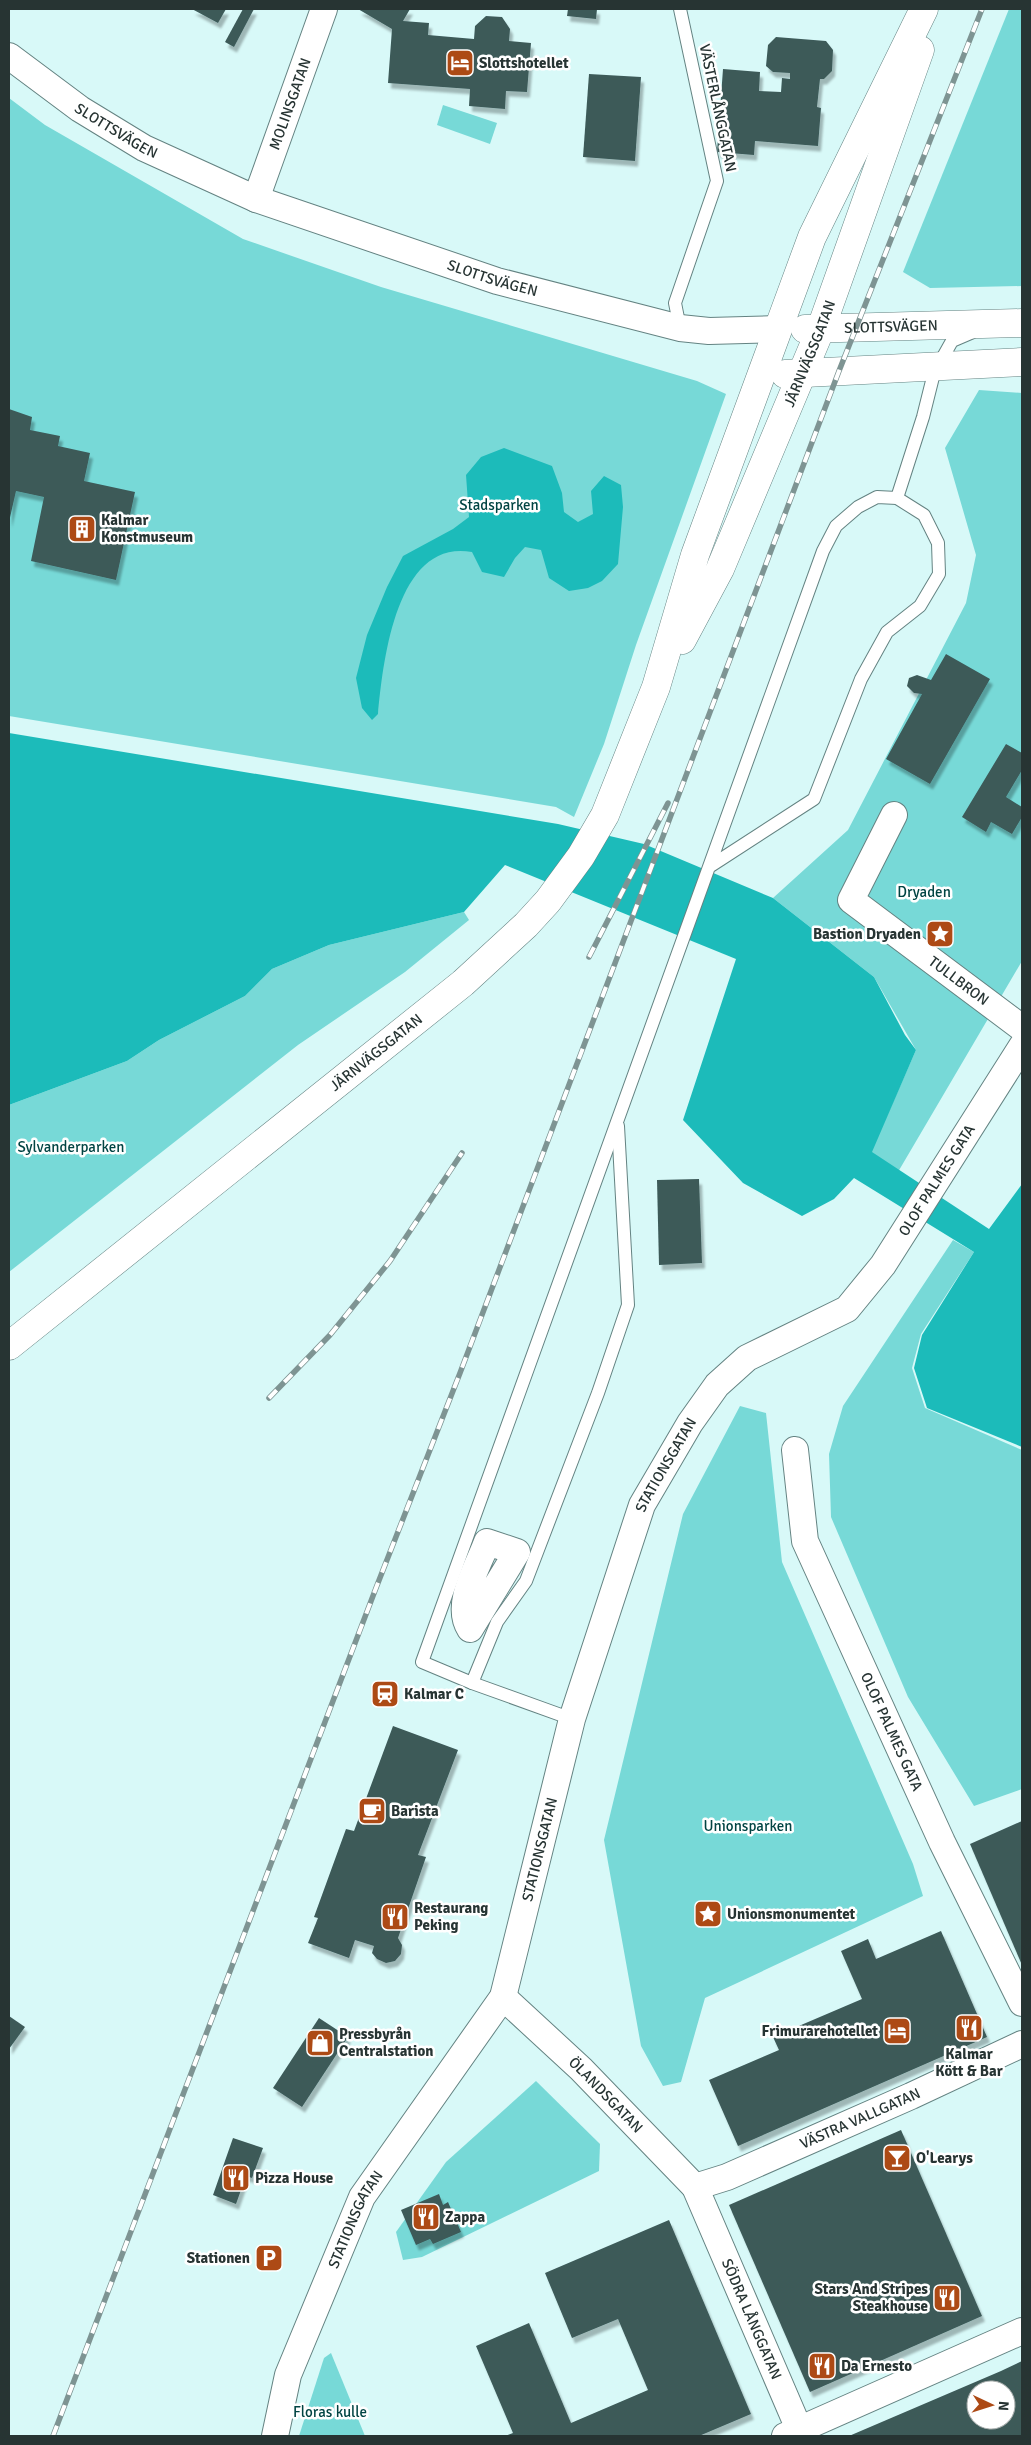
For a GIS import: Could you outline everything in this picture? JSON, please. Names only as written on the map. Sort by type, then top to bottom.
[{"type":"main road","name":"JÄRNVÄGSGATAN","points":[[9,1346],[463,983],[548,901],[580,856],[605,815],[656,687],[695,555],[812,238],[924,9]]},
{"type":"main road","name":"JÄRNVÄGSGATAN","points":[[656,687],[720,569],[820,328],[934,9]]},
{"type":"main road","name":"SLOTTSVÄGEN","points":[[778,329],[1022,323]]},
{"type":"main road","points":[[762,374],[939,364],[1022,362]]},
{"type":"street","name":"MOLINSGATAN","points":[[256,199],[324,9]]},
{"type":"street","name":"SLOTTSVÄGEN","points":[[9,56],[80,109],[144,148],[256,199],[497,281],[680,328],[708,331],[778,329]]},
{"type":"street","name":"TULLBRON","points":[[894,816],[851,900],[1022,1028]]},
{"type":"street","name":"OLOF PALMES GATA","points":[[847,1309],[883,1265],[1022,1046]]},
{"type":"street","name":"STATIONSGATAN","points":[[275,2436],[288,2376],[362,2198],[503,1998],[572,1719],[642,1505],[690,1423],[717,1386],[747,1358],[847,1309]]},
{"type":"street","name":"OLOF PALMES GATA","points":[[795,1450],[805,1541],[942,1842],[1022,2003]]},
{"type":"street","name":"ÖLANDSGATAN","points":[[503,1998],[581,2069],[697,2194]]},
{"type":"street","name":"VÄSTRA VALLGATAN","points":[[697,2194],[727,2176],[903,2100],[1022,2044]]},
{"type":"street","name":"SÖDRA LÅNGGATAN","points":[[697,2194],[795,2434]]},
{"type":"street","points":[[795,2434],[1022,2331]]},
{"type":"lane","name":"VÄSTERLÅNGGATAN","points":[[680,9],[717,181],[675,303],[680,328]]},
{"type":"lane","points":[[897,498],[923,417],[934,373],[952,340],[993,324]]},
{"type":"lane","points":[[572,1719],[472,1683],[422,1662],[709,867],[827,542],[836,526],[858,507],[877,497],[897,498],[924,515],[938,544],[938,574],[920,606],[887,632],[861,679],[814,799],[709,867]]},
{"type":"lane","points":[[472,1683],[497,1622],[526,1581],[598,1394],[628,1306],[618,1119]]},
{"type":"green space","points":[[1009,9],[1022,9],[1022,286],[930,288],[903,272]]},
{"type":"green space","name":"Stadsparken","points":[[9,98],[45,125],[243,239],[381,287],[697,381],[726,394],[636,645],[604,744],[574,817],[556,807],[9,716]]},
{"type":"green space","points":[[443,105],[497,123],[490,144],[437,125]]},
{"type":"green space","name":"Dryaden","points":[[979,390],[1022,393],[1022,961],[898,1172],[871,1152],[916,1050],[874,977],[773,898],[848,830],[966,603],[976,555],[945,448]]},
{"type":"green space","name":"Sylvanderparken","points":[[464,912],[469,920],[405,972],[298,1045],[9,1272],[9,1105],[127,1061],[159,1040],[245,996],[272,969],[329,945]]},
{"type":"green space","points":[[953,1240],[974,1252],[921,1334],[912,1368],[925,1408],[1022,1450],[1022,1789],[974,1806],[908,1697],[831,1517],[829,1454],[843,1406]]},
{"type":"green space","name":"Unionsparken","points":[[740,1406],[766,1413],[782,1562],[913,1864],[923,1896],[705,1998],[681,2082],[663,2086],[641,2046],[604,1840],[683,1514]]},
{"type":"green space","points":[[536,2081],[600,2144],[599,2171],[422,2257],[403,2260],[396,2232],[446,2162]]},
{"type":"green space","name":"Floras kulle","points":[[331,2353],[365,2436],[299,2436],[324,2358]]},
{"type":"shaded area","points":[[504,448],[552,466],[562,493],[564,512],[578,522],[593,514],[591,491],[604,476],[621,485],[623,507],[618,564],[602,581],[588,588],[569,591],[549,578],[541,550],[525,547],[515,558],[504,577],[482,572],[472,552],[446,553],[426,564],[410,583],[398,608],[384,665],[378,714],[372,720],[362,708],[356,678],[367,635],[387,587],[403,556],[453,529],[469,517],[466,475],[481,457]]},
{"type":"shaded area","points":[[9,733],[558,824],[644,844],[773,898],[874,977],[905,1035],[916,1050],[872,1152],[989,1229],[1022,1184],[1022,1447],[927,1408],[914,1368],[922,1335],[974,1252],[854,1178],[834,1199],[802,1216],[743,1183],[683,1120],[736,959],[505,865],[464,912],[329,945],[272,969],[245,996],[159,1040],[127,1061],[9,1105]]},
{"type":"building","points":[[192,9],[226,9],[218,23]]},
{"type":"building","points":[[243,9],[254,9],[234,47],[225,42]]},
{"type":"building","name":"Slottshotellet","points":[[358,9],[410,9],[403,21],[429,23],[428,35],[474,39],[475,26],[486,16],[502,17],[510,29],[509,41],[531,43],[527,92],[506,91],[505,109],[469,106],[470,89],[388,83],[392,29]]},
{"type":"building","points":[[568,9],[597,9],[596,19],[567,16]]},
{"type":"building","points":[[776,37],[826,41],[833,50],[832,71],[824,79],[820,79],[817,107],[821,108],[818,146],[755,141],[754,155],[717,152],[723,69],[760,72],[759,91],[781,92],[782,78],[790,79],[790,73],[773,72],[766,66],[768,45]]},
{"type":"building","points":[[589,74],[641,77],[635,161],[583,157]]},
{"type":"building","name":"Kalmar Konstmuseum","points":[[9,409],[32,417],[30,430],[60,436],[58,446],[90,453],[84,481],[135,492],[116,580],[31,561],[44,497],[16,491],[9,522]]},
{"type":"building","points":[[946,654],[990,679],[930,784],[886,759],[922,694],[914,693],[907,686],[909,678],[917,675],[931,680]]},
{"type":"building","points":[[1006,744],[1022,753],[1022,770],[1006,797],[1022,807],[1022,817],[1012,834],[991,822],[986,832],[962,817]]},
{"type":"building","points":[[699,1179],[702,1263],[659,1265],[657,1180]]},
{"type":"building","points":[[393,1726],[458,1750],[418,1855],[426,1857],[398,1938],[402,1945],[401,1954],[395,1961],[386,1963],[377,1959],[372,1953],[374,1946],[355,1940],[349,1958],[308,1943],[318,1918],[314,1917],[346,1829],[354,1831]]},
{"type":"building","points":[[1022,1821],[1022,1965],[970,1844]]},
{"type":"building","points":[[941,1931],[987,2037],[738,2146],[709,2080],[779,2050],[773,2037],[862,1999],[841,1951],[868,1939],[876,1959]]},
{"type":"building","points":[[9,2016],[25,2027],[9,2049]]},
{"type":"building","points":[[319,2018],[348,2037],[302,2107],[273,2088]]},
{"type":"building","points":[[901,2130],[982,2316],[810,2392],[729,2205]]},
{"type":"building","points":[[233,2138],[263,2148],[252,2178],[246,2176],[236,2204],[213,2195]]},
{"type":"building","points":[[439,2194],[443,2205],[448,2202],[461,2232],[433,2244],[430,2239],[416,2245],[401,2210]]},
{"type":"building","points":[[669,2220],[751,2414],[699,2436],[505,2436],[513,2433],[476,2346],[529,2323],[571,2423],[648,2390],[618,2319],[572,2338],[545,2273]]},
{"type":"building","points":[[1022,2361],[1022,2436],[849,2436],[966,2386],[966,2430],[1016,2430],[1016,2380],[980,2380]]},
{"type":"railway","points":[[53,2436],[376,1588],[460,1373],[839,371],[982,9]]},
{"type":"railway","points":[[589,957],[668,803]]},
{"type":"railway","points":[[269,1398],[330,1335],[390,1261],[462,1153]]},
{"type":"place","name":"Slottshotellet","points":[[460,63]]},
{"type":"place","name":"Kalmar Konstmuseum","points":[[82,529]]},
{"type":"place","name":"Bastion Dryaden","points":[[940,934]]},
{"type":"place","name":"Kalmar C","points":[[385,1694]]},
{"type":"place","name":"Barista","points":[[372,1811]]},
{"type":"place","name":"Unionsmonumentet","points":[[708,1914]]},
{"type":"place","name":"Restaurang Peking","points":[[395,1917]]},
{"type":"place","name":"Kalmar Kött & Bar","points":[[969,2028]]},
{"type":"place","name":"Frimurarehotellet","points":[[897,2031]]},
{"type":"place","name":"Pressbyrån Centralstation","points":[[320,2043]]},
{"type":"place","name":"O'Learys","points":[[897,2158]]},
{"type":"place","name":"Pizza House","points":[[236,2178]]},
{"type":"place","name":"Zappa","points":[[426,2217]]},
{"type":"place","name":"Stationen","points":[[269,2258]]},
{"type":"place","name":"Stars And Stripes Steakhouse","points":[[947,2298]]},
{"type":"place","name":"Da Ernesto","points":[[822,2366]]}]
